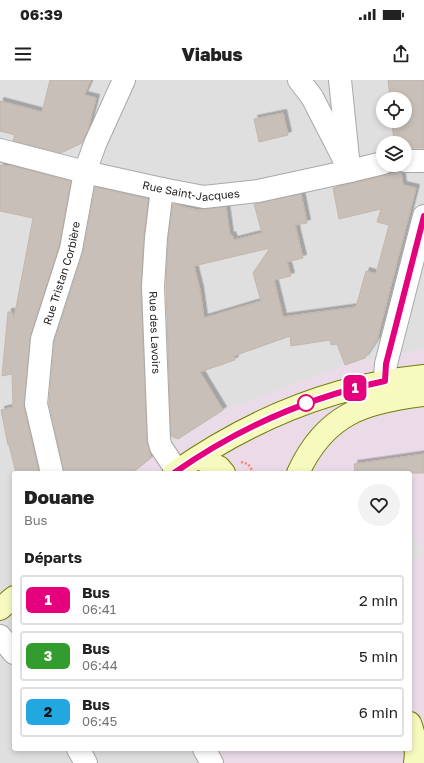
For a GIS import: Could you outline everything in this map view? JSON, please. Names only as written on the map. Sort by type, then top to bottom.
[{"type":"main road","points":[[299,471],[308,454],[329,428],[386,391],[424,376]]},
{"type":"main road","points":[[177,471],[249,427],[281,413],[348,389],[424,395]]},
{"type":"main road","points":[[198,458],[219,467],[222,471]]},
{"type":"main road","points":[[0,609],[12,599]]},
{"type":"main road","points":[[412,728],[414,733],[415,763]]},
{"type":"street","name":"Rue Tristan Corbière","points":[[52,471],[36,404],[42,339],[71,249],[85,172],[95,144],[124,80]]},
{"type":"street","points":[[299,80],[312,97],[350,172]]},
{"type":"street","points":[[340,80],[350,172]]},
{"type":"street","name":"Rue Saint-Jacques","points":[[0,150],[162,190],[204,197],[258,191],[350,172],[376,165]]},
{"type":"street","points":[[412,161],[424,161]]},
{"type":"street","name":"Rue des Lavoirs","points":[[162,190],[156,238],[153,287],[159,440],[174,471]]},
{"type":"street","points":[[386,391],[386,364],[424,216]]},
{"type":"street","points":[[0,636],[12,651]]},
{"type":"street","points":[[79,751],[86,763]]},
{"type":"street","points":[[205,751],[212,763]]},
{"type":"shaded area","points":[[0,80],[424,80],[424,763],[0,763]]},
{"type":"shaded area","points":[[424,349],[424,763],[199,763],[192,751],[412,751],[412,471],[135,471],[151,458],[225,410],[344,365]]},
{"type":"shaded area","points":[[412,534],[424,551],[424,553],[412,562]]},
{"type":"building","points":[[50,80],[91,80],[84,95],[96,98],[88,129],[82,143],[61,153],[13,141],[15,135],[0,131],[0,101],[42,112]]},
{"type":"building","points":[[388,80],[424,80],[424,148],[412,148],[412,136],[393,136],[393,128],[412,128],[412,92],[389,92]]},
{"type":"building","points":[[283,113],[288,135],[259,142],[254,119]]},
{"type":"building","points":[[0,165],[9,165],[71,181],[59,246],[30,338],[24,407],[39,471],[16,471],[8,445],[1,410],[13,407],[12,374],[2,376],[8,312],[12,312],[14,318],[33,218],[0,211]]},
{"type":"building","points":[[401,172],[403,185],[416,188],[377,340],[365,358],[345,365],[337,344],[331,345],[330,340],[291,346],[290,336],[234,356],[235,360],[200,372],[223,410],[178,439],[171,436],[166,287],[168,239],[173,204],[197,210],[226,207],[230,236],[232,235],[234,240],[262,233],[254,204],[301,194],[307,223],[295,225],[303,258],[287,262],[291,276],[274,280],[283,317],[356,307],[366,271],[376,274],[389,225],[377,222],[381,209],[339,219],[333,188]],"holes":[[[270,248],[253,273],[261,301],[204,318],[200,290],[194,266]]]},
{"type":"building","points":[[95,187],[148,199],[141,287],[147,440],[151,458],[135,471],[64,471],[49,403],[54,342],[83,253]]},
{"type":"building","points":[[424,454],[424,473],[412,473],[412,471],[355,471],[354,464]]},
{"type":"bus line","name":"1","points":[[177,471],[230,438],[272,416],[348,389],[385,381],[386,364],[424,216]]}]
